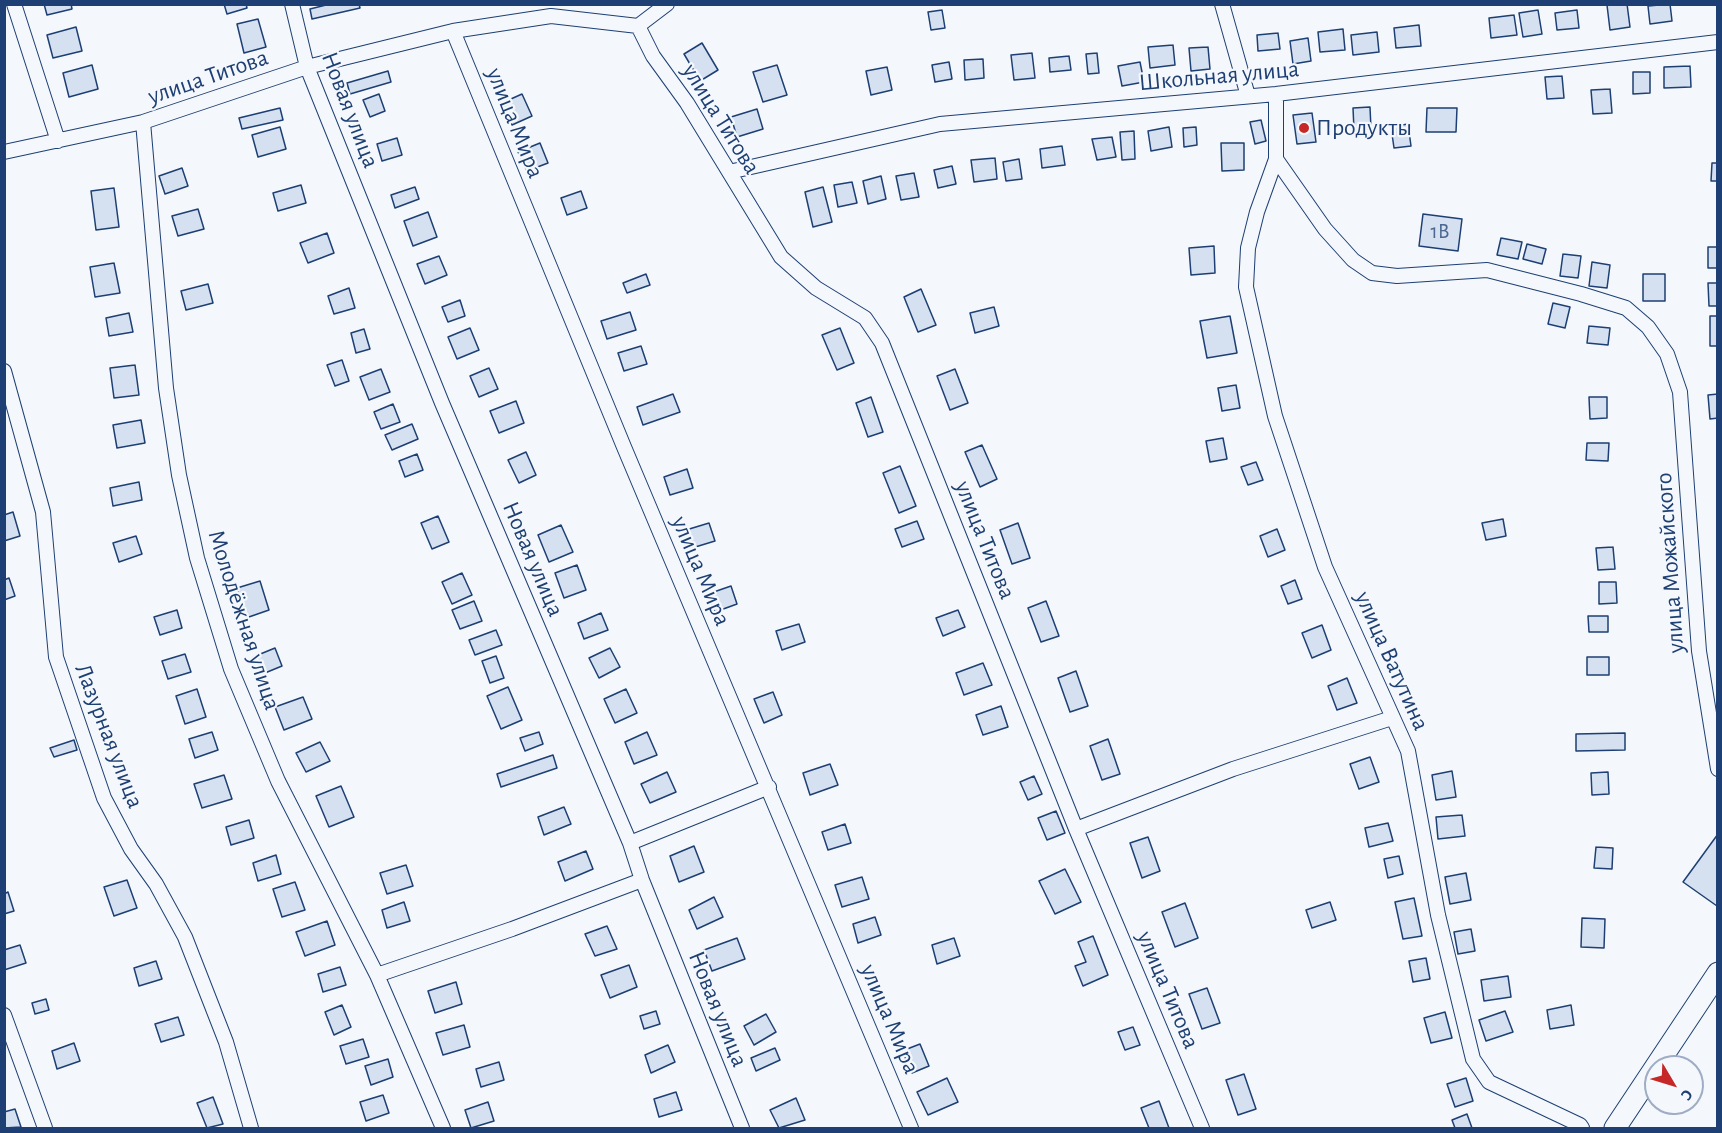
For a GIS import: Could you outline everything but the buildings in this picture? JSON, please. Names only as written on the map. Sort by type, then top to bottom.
[{"type":"main road","points":[[1615,1128],[1718,973]]},
{"type":"street","points":[[14,4],[58,141]]},
{"type":"street","name":"Новая улица","points":[[292,4],[307,68],[442,403],[630,843],[642,880],[742,1128]]},
{"type":"street","points":[[638,26],[667,4]]},
{"type":"street","points":[[1222,4],[1248,96]]},
{"type":"street","name":"улица Титова","points":[[4,152],[142,122],[307,68],[453,31],[550,10],[638,26],[653,56],[729,172],[780,257],[816,288],[865,318],[882,343],[1076,829],[1202,1128]]},
{"type":"street","name":"улица Мира","points":[[453,31],[624,447],[911,1128]]},
{"type":"street","name":"Школьная улица","points":[[729,172],[940,124],[1276,94],[1718,42]]},
{"type":"street","name":"улица Ватутина","points":[[1276,94],[1276,159],[1257,212],[1248,248],[1246,287],[1275,417],[1321,556],[1408,751],[1438,915],[1473,1059],[1489,1082],[1580,1125],[1581,1128]]},
{"type":"street","name":"Молодёжная улица","points":[[142,122],[166,388],[179,475],[197,558],[231,669],[278,781],[377,975],[443,1128]]},
{"type":"street","name":"улица Можайского","points":[[1276,159],[1325,229],[1353,260],[1372,273],[1397,276],[1487,270],[1626,308],[1648,327],[1667,354],[1680,392],[1699,651],[1718,770]]},
{"type":"street","name":"Лазурная улица","points":[[4,371],[43,512],[56,657],[104,798],[131,849],[156,884],[185,937],[226,1042],[251,1128]]},
{"type":"street","points":[[1076,829],[1233,769],[1392,718]]},
{"type":"street","points":[[630,843],[768,787]]},
{"type":"street","points":[[377,975],[512,929],[642,880]]},
{"type":"street","points":[[4,1015],[45,1128]]},
{"type":"place","name":"Продукты","points":[[1304,128]]}]
